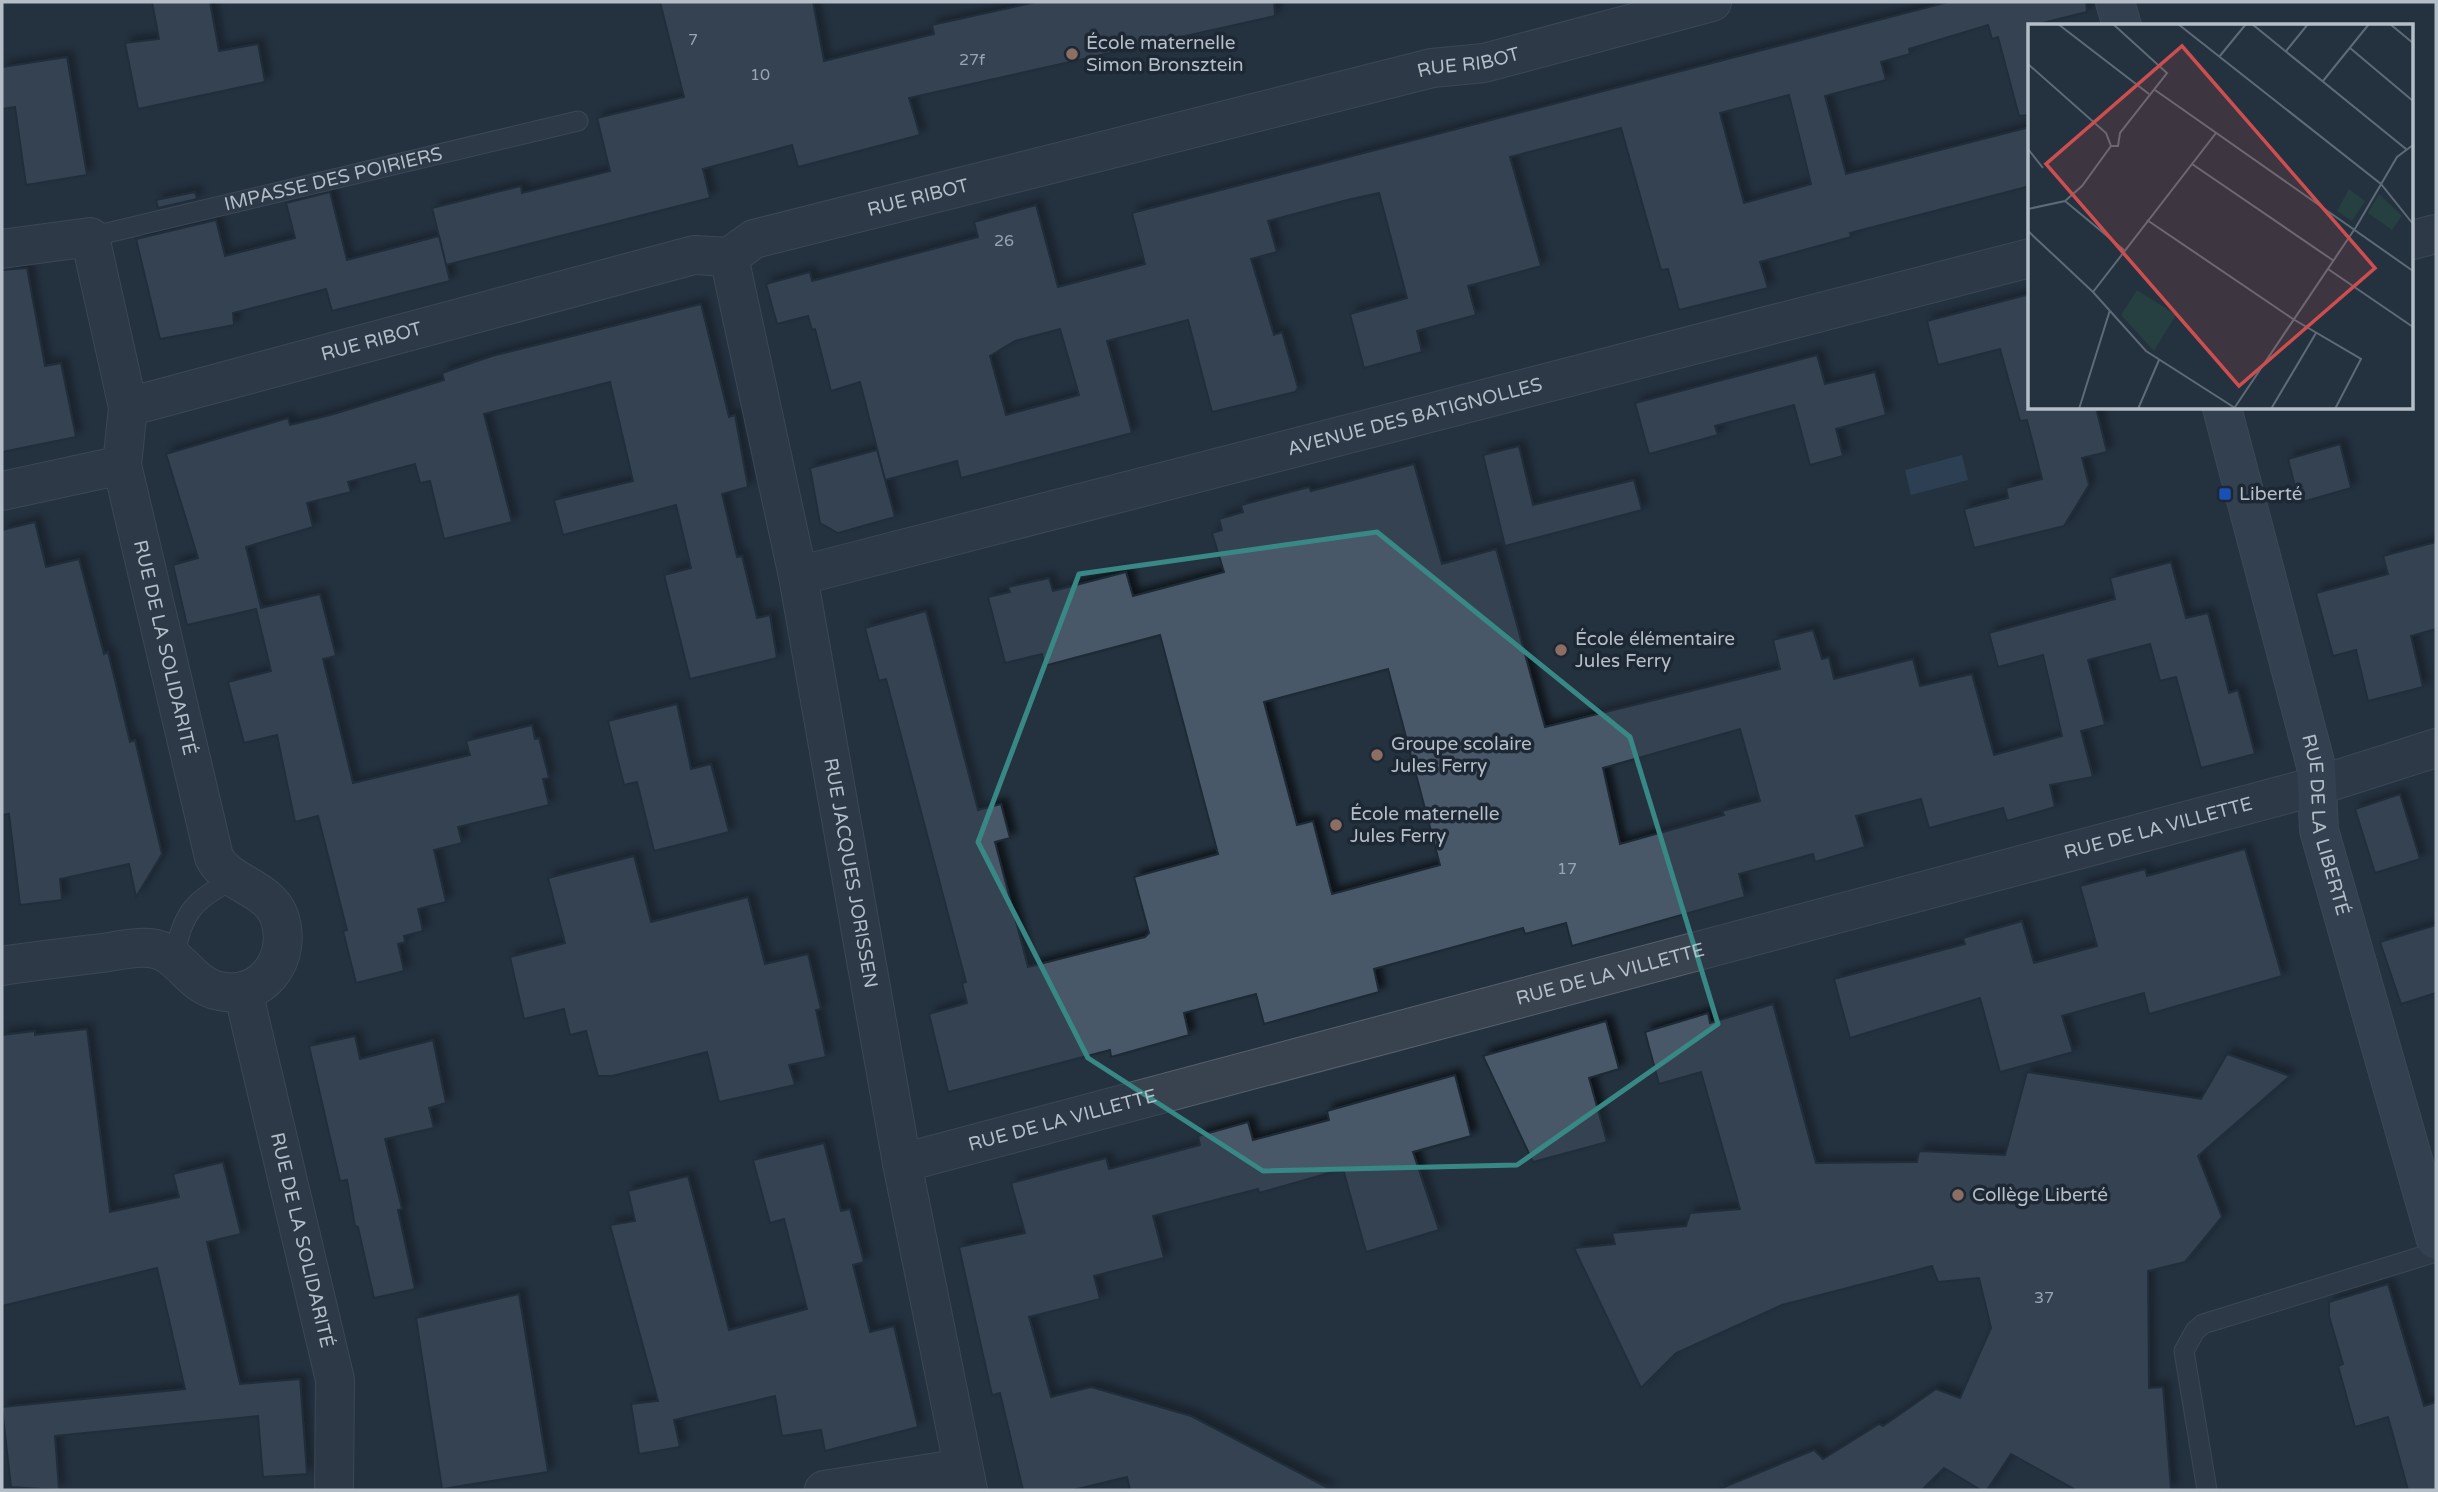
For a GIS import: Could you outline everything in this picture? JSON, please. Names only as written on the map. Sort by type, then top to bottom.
[{"type":"street","name":"RUE RIBOT","points":[[128,407],[694,256],[729,257],[754,239],[1432,68],[1485,63],[1712,2]]},
{"type":"street","points":[[2115,2],[2121,24]]},
{"type":"street","points":[[2414,240],[2436,234]]},
{"type":"street","points":[[2,249],[90,237]]},
{"type":"street","name":"RUE DE LA SOLIDARITÉ","points":[[90,237],[128,407],[122,465],[214,857],[220,869],[234,880]]},
{"type":"street","name":"RUE JACQUES JORISSEN","points":[[729,257],[798,576],[902,1163],[966,1479]]},
{"type":"street","name":"AVENUE DES BATIGNOLLES","points":[[798,576],[2028,259]]},
{"type":"street","name":"RUE DE LA LIBERTÉ","points":[[2223,410],[2316,766],[2319,830],[2436,1240]]},
{"type":"street","points":[[2,491],[122,465]]},
{"type":"street","name":"RUE DE LA VILLETTE","points":[[902,1163],[2318,786],[2436,748]]},
{"type":"street","points":[[2,966],[151,948],[175,956],[190,974],[215,990],[243,991],[258,986],[271,974],[284,945],[278,913],[255,891],[234,880]]},
{"type":"street","name":"RUE DE LA SOLIDARITÉ","points":[[243,991],[335,1380],[334,1490]]},
{"type":"street","points":[[824,1490],[966,1479]]},
{"type":"lane","name":"IMPASSE DES POIRIERS","points":[[90,237],[578,121]]},
{"type":"lane","points":[[175,956],[182,925],[198,900],[234,880]]},
{"type":"lane","points":[[2207,1490],[2184,1351],[2195,1331],[2203,1324],[2436,1252]]},
{"type":"highlighted area","points":[[1377,532],[1630,737],[1718,1024],[1517,1165],[1263,1171],[1088,1058],[978,842],[1079,574]]},
{"type":"water","points":[[1962,455],[1968,480],[1911,495],[1905,470]]},
{"type":"building","points":[[152,2],[210,2],[219,51],[258,44],[265,82],[138,109],[125,43],[159,39]]},
{"type":"building","points":[[660,2],[813,2],[824,61],[934,34],[932,25],[1036,2],[1274,2],[1275,16],[909,98],[920,135],[798,167],[792,145],[703,169],[710,198],[446,265],[432,208],[521,186],[522,193],[610,171],[597,118],[684,97]]},
{"type":"building","points":[[1948,2],[2086,2],[2087,12],[2028,24],[2028,115],[2019,116],[1998,37],[1992,39],[1988,25],[1909,49],[1910,54],[1881,62],[1886,80],[1825,96],[1846,174],[2028,128],[2028,187],[1850,233],[1851,237],[1760,262],[1768,288],[1679,310],[1668,269],[1661,270],[1621,128],[1510,157],[1541,266],[1468,286],[1476,315],[1417,331],[1422,352],[1364,368],[1350,314],[1407,298],[1379,193],[1268,221],[1277,252],[1251,259],[1274,335],[1282,332],[1298,388],[1295,392],[1212,412],[1188,320],[1107,341],[1132,433],[961,478],[957,461],[885,480],[860,382],[831,391],[815,329],[812,330],[808,316],[777,324],[766,284],[810,272],[812,281],[978,237],[974,222],[1036,205],[1058,287],[1145,264],[1132,213]],"holes":[[[1789,95],[1811,184],[1744,203],[1720,113]],[[1060,329],[1079,395],[1006,415],[990,356],[1015,341]]]},
{"type":"building","points":[[67,57],[87,175],[26,185],[15,107],[2,109],[2,67]]},
{"type":"building","points":[[195,192],[197,199],[158,208],[156,200]]},
{"type":"building","points":[[330,192],[347,260],[439,236],[450,281],[332,311],[326,289],[233,313],[234,325],[160,339],[136,239],[216,220],[225,256],[295,238],[286,203]]},
{"type":"building","points":[[27,268],[45,366],[61,363],[76,437],[2,452],[2,270]]},
{"type":"building","points":[[2028,295],[2028,410],[2096,410],[2107,452],[2082,458],[2089,485],[2064,526],[1974,548],[1964,509],[2008,498],[2006,488],[2042,479],[2027,420],[2020,421],[2000,349],[1938,365],[1927,321]]},
{"type":"building","points":[[701,304],[729,417],[735,415],[748,487],[722,494],[737,557],[742,556],[757,618],[770,615],[777,658],[690,679],[664,575],[691,568],[676,505],[563,535],[554,500],[633,481],[610,382],[484,414],[512,522],[444,539],[430,481],[420,483],[415,464],[348,482],[351,492],[307,503],[313,527],[246,547],[261,608],[320,594],[336,656],[323,659],[353,783],[470,755],[466,741],[532,725],[535,739],[539,738],[549,778],[543,779],[549,805],[458,827],[462,843],[434,850],[446,902],[418,909],[423,931],[404,936],[405,942],[398,944],[404,971],[356,983],[343,931],[347,930],[318,816],[295,822],[277,735],[244,743],[228,682],[271,671],[256,609],[187,625],[173,565],[198,558],[166,454],[288,418],[290,425],[334,414],[444,380],[442,373],[492,356]]},
{"type":"building","points":[[1817,355],[1825,384],[1875,372],[1886,415],[1836,429],[1843,456],[1810,465],[1794,405],[1715,426],[1718,435],[1649,454],[1635,403]]},
{"type":"building","points":[[2340,444],[2351,488],[2299,503],[2288,459]]},
{"type":"building","points":[[1519,446],[1533,505],[1634,480],[1642,510],[1505,546],[1483,455]]},
{"type":"building","points":[[877,450],[895,517],[838,533],[820,523],[810,468]]},
{"type":"building","points":[[1414,464],[1442,564],[1496,549],[1545,727],[1780,669],[1773,640],[1813,630],[1822,659],[1829,657],[1834,679],[1913,659],[1920,686],[1972,674],[1994,755],[2062,736],[2043,655],[1998,667],[1989,633],[2115,599],[2110,578],[2171,562],[2186,618],[2208,613],[2229,693],[2238,690],[2255,754],[2201,768],[2176,677],[2160,681],[2150,644],[2088,660],[2105,725],[2081,731],[2093,777],[2050,785],[2055,807],[2007,821],[2003,808],[1929,828],[1921,799],[1856,816],[1865,847],[1815,862],[1813,854],[1739,874],[1745,897],[1572,946],[1566,923],[1525,934],[1523,928],[1374,969],[1379,992],[1264,1024],[1256,994],[1184,1013],[1189,1035],[1111,1057],[1110,1050],[948,1092],[929,1014],[967,1003],[962,983],[966,982],[886,679],[879,681],[865,628],[926,611],[978,810],[1001,804],[1010,838],[995,842],[1028,967],[1145,937],[1149,933],[1134,877],[1218,854],[1160,635],[1044,666],[1042,654],[1005,663],[988,597],[1010,592],[1008,587],[1049,578],[1053,591],[1126,572],[1133,596],[1224,572],[1212,533],[1222,530],[1219,519],[1243,512],[1241,505],[1309,487],[1311,491]],"holes":[[[1388,669],[1440,865],[1332,894],[1313,821],[1297,825],[1264,702]],[[1740,729],[1760,801],[1722,811],[1724,815],[1620,844],[1603,768]]]},
{"type":"building","points":[[35,522],[46,567],[79,559],[104,654],[108,652],[130,742],[135,740],[162,854],[136,897],[129,864],[60,879],[62,900],[20,905],[9,814],[2,815],[2,530]]},
{"type":"building","points":[[2436,542],[2436,629],[2411,636],[2423,687],[2368,701],[2356,650],[2333,656],[2316,593],[2388,574],[2383,556]]},
{"type":"building","points":[[677,704],[691,769],[711,764],[729,832],[654,851],[637,782],[624,785],[608,721]]},
{"type":"building","points":[[2400,794],[2420,859],[2375,873],[2355,809]]},
{"type":"building","points":[[2245,849],[2282,976],[2149,1014],[2144,993],[2062,1016],[2073,1052],[2000,1072],[1980,998],[1850,1038],[1834,979],[1965,944],[1963,938],[2022,921],[2034,963],[2097,946],[2080,886],[2145,869],[2147,876]]},
{"type":"building","points":[[634,856],[651,922],[748,897],[765,964],[808,954],[821,1009],[816,1010],[826,1057],[789,1065],[795,1085],[719,1102],[707,1052],[612,1076],[598,1076],[586,1031],[570,1035],[564,1009],[524,1019],[510,957],[565,943],[548,878]]},
{"type":"building","points":[[2436,925],[2436,993],[2401,1004],[2380,942]]},
{"type":"building","points":[[1773,1004],[1816,1163],[1917,1162],[1919,1151],[2005,1155],[2027,1072],[2201,1099],[2227,1054],[2290,1076],[2198,1156],[2222,1217],[2185,1262],[2148,1271],[2149,1388],[2163,1387],[2171,1490],[2076,1490],[2011,1454],[1987,1490],[1981,1490],[1944,1468],[1922,1490],[1717,1490],[1814,1450],[1823,1459],[1879,1424],[1883,1426],[1936,1389],[1960,1398],[1991,1328],[1979,1278],[1938,1282],[1932,1266],[1782,1305],[1676,1353],[1641,1388],[1574,1248],[1615,1244],[1612,1233],[1686,1226],[1690,1213],[1740,1209],[1701,1072],[1659,1084],[1645,1032],[1708,1013],[1710,1023]]},
{"type":"building","points":[[1606,1021],[1619,1069],[1589,1078],[1607,1142],[1533,1162],[1483,1056]]},
{"type":"building","points":[[87,1029],[110,1212],[179,1197],[173,1174],[223,1162],[241,1234],[207,1242],[240,1384],[300,1379],[307,1474],[263,1477],[258,1416],[55,1436],[59,1490],[11,1487],[2,1407],[185,1389],[157,1268],[2,1306],[2,1035],[35,1031],[35,1035]]},
{"type":"building","points":[[355,1036],[360,1059],[433,1040],[446,1103],[429,1108],[434,1128],[385,1139],[402,1209],[398,1210],[415,1289],[374,1298],[358,1227],[355,1226],[347,1180],[340,1181],[309,1046]]},
{"type":"building","points":[[1455,1075],[1471,1136],[1413,1152],[1439,1230],[1366,1252],[1343,1169],[1259,1193],[1258,1189],[1153,1216],[1164,1258],[1094,1276],[1100,1299],[1029,1317],[1051,1397],[1091,1387],[1191,1416],[1332,1490],[1130,1490],[1127,1477],[1073,1490],[1023,1490],[1000,1393],[992,1395],[959,1247],[1025,1233],[1011,1183],[1106,1158],[1109,1169],[1200,1145],[1198,1136],[1248,1122],[1253,1140],[1329,1120],[1327,1111]]},
{"type":"building","points":[[824,1143],[841,1211],[850,1209],[864,1262],[853,1265],[870,1332],[894,1326],[918,1427],[825,1451],[821,1430],[782,1436],[775,1396],[674,1420],[680,1447],[639,1454],[631,1404],[658,1401],[610,1225],[635,1221],[628,1191],[688,1176],[729,1330],[807,1309],[784,1219],[770,1223],[753,1160]]},
{"type":"building","points":[[2388,1284],[2424,1406],[2436,1402],[2436,1490],[2408,1490],[2388,1417],[2355,1427],[2338,1366],[2343,1364],[2329,1316],[2329,1302]]},
{"type":"building","points":[[519,1294],[548,1472],[442,1489],[416,1318]]},
{"type":"place","name":"École maternelle Simon Bronsztein","points":[[1072,54]]},
{"type":"place","name":"Liberté","points":[[2225,494]]},
{"type":"place","name":"École élémentaire Jules Ferry","points":[[1561,650]]},
{"type":"place","name":"Groupe scolaire Jules Ferry","points":[[1377,755]]},
{"type":"place","name":"École maternelle Jules Ferry","points":[[1336,825]]},
{"type":"place","name":"Collège Liberté","points":[[1958,1195]]}]
